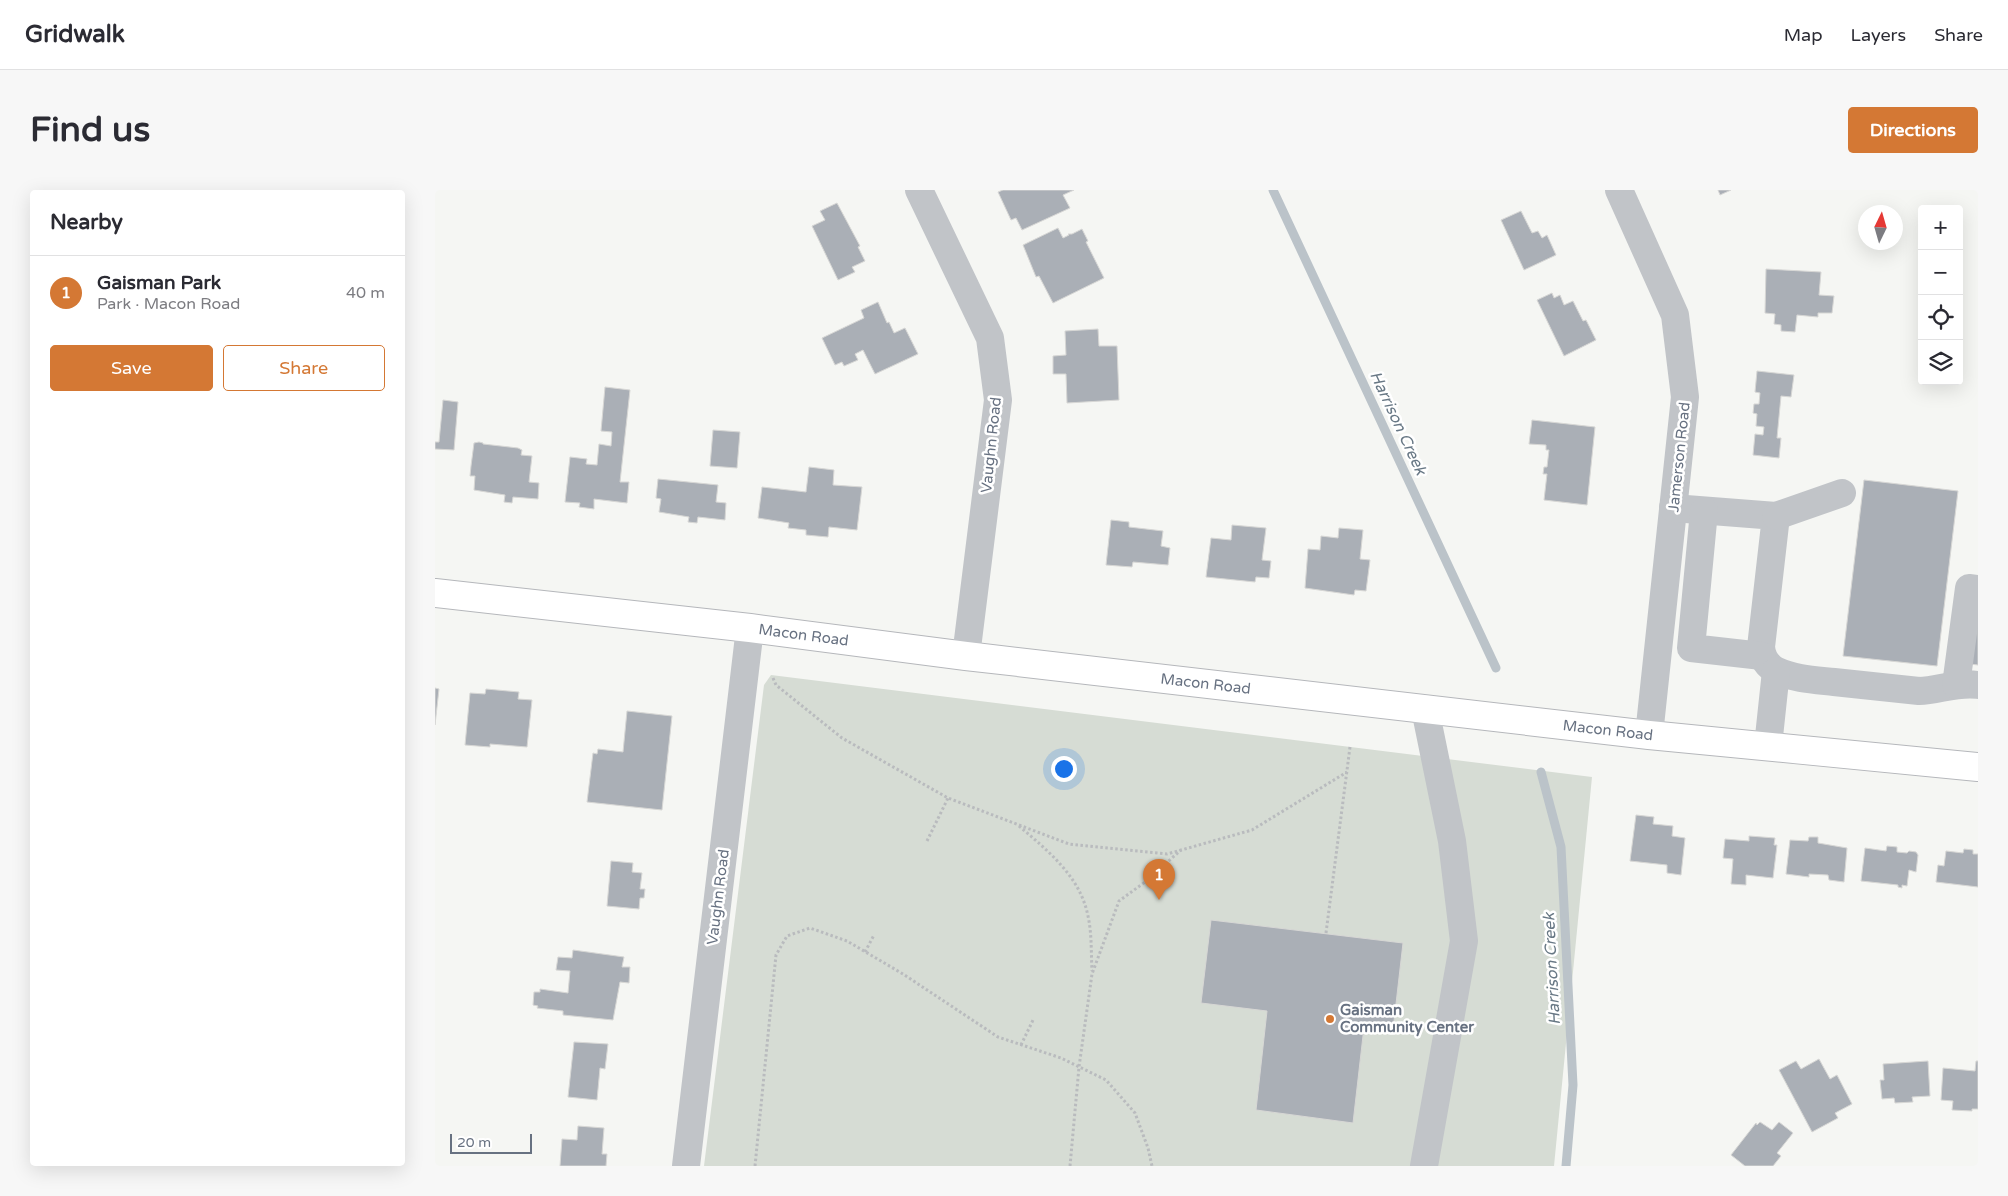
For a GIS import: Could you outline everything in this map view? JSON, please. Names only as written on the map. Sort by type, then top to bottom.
[{"type":"main road","name":"Macon Road","points":[[435,593],[751,628],[966,656],[1649,735],[1978,767]]},
{"type":"street","name":"Vaughn Road","points":[[919,190],[991,338],[998,400],[966,656]]},
{"type":"street","name":"Jamerson Road","points":[[1619,190],[1675,315],[1685,397],[1649,735]]},
{"type":"street","points":[[1673,508],[1776,516],[1842,493]]},
{"type":"street","points":[[1704,511],[1691,648],[1769,663],[1789,676],[1919,690],[1967,685],[1969,588],[1978,589]]},
{"type":"street","points":[[1767,746],[1776,516]]},
{"type":"street","name":"Vaughn Road","points":[[686,1166],[751,628]]},
{"type":"street","points":[[1423,1166],[1464,941],[1452,840],[1425,709]]},
{"type":"path","points":[[773,677],[776,685],[842,738],[948,798],[1069,844],[1167,854],[1252,830],[1347,772]]},
{"type":"path","points":[[1326,933],[1350,747]]},
{"type":"path","points":[[927,841],[948,798]]},
{"type":"path","points":[[1016,824],[1050,852],[1073,879],[1088,916],[1092,974],[1079,1067],[1070,1166]]},
{"type":"path","points":[[1092,974],[1119,901],[1145,882],[1181,849]]},
{"type":"path","points":[[755,1166],[768,1016],[776,955],[787,936],[810,928],[847,941],[999,1037],[1061,1058],[1106,1080],[1135,1113],[1148,1148],[1152,1166]]},
{"type":"path","points":[[865,952],[874,935]]},
{"type":"path","points":[[1021,1044],[1034,1018]]},
{"type":"shaded area","points":[[771,675],[1592,777],[1554,1166],[704,1166],[764,685]]},
{"type":"building","points":[[1003,190],[1074,190],[1063,195],[1070,208],[1022,230],[1016,218],[1011,220],[998,192]]},
{"type":"building","points":[[1718,190],[1731,190],[1720,195]]},
{"type":"building","points":[[837,203],[860,246],[858,247],[865,261],[852,267],[855,272],[838,280],[812,226],[825,220],[820,211]]},
{"type":"building","points":[[1521,211],[1532,233],[1538,231],[1542,238],[1547,235],[1556,255],[1524,270],[1501,220]]},
{"type":"building","points":[[1058,228],[1063,238],[1082,229],[1088,241],[1086,242],[1104,278],[1053,303],[1039,276],[1036,277],[1023,245]]},
{"type":"building","points":[[1766,269],[1821,272],[1819,295],[1834,296],[1832,313],[1818,313],[1818,317],[1797,315],[1795,332],[1781,331],[1781,325],[1774,324],[1775,314],[1765,313]]},
{"type":"building","points":[[1552,293],[1554,298],[1560,295],[1564,305],[1573,301],[1583,321],[1586,320],[1596,340],[1564,356],[1537,300]]},
{"type":"building","points":[[878,302],[887,323],[889,322],[894,333],[905,328],[918,354],[875,374],[863,350],[855,354],[858,360],[844,366],[842,362],[835,365],[822,338],[864,318],[861,310]]},
{"type":"building","points":[[1098,329],[1099,346],[1117,346],[1119,400],[1067,403],[1066,374],[1053,374],[1053,356],[1066,355],[1065,331]]},
{"type":"building","points":[[1757,371],[1794,375],[1791,397],[1781,396],[1777,438],[1781,438],[1779,458],[1753,455],[1755,434],[1763,435],[1764,427],[1756,426],[1757,414],[1753,413],[1754,404],[1759,404],[1760,393],[1755,392]]},
{"type":"building","points":[[605,387],[630,390],[620,482],[629,482],[627,503],[594,499],[594,509],[579,507],[580,503],[565,502],[570,457],[587,459],[586,464],[597,465],[599,444],[611,446],[612,432],[601,431]]},
{"type":"building","points":[[443,400],[458,402],[454,450],[435,449],[435,442],[439,442]]},
{"type":"building","points":[[1532,420],[1595,427],[1587,505],[1544,500],[1547,474],[1543,474],[1544,467],[1547,467],[1549,450],[1546,450],[1546,445],[1529,444]]},
{"type":"building","points":[[713,430],[740,432],[737,468],[710,466]]},
{"type":"building","points":[[479,442],[518,448],[522,450],[521,455],[532,456],[529,482],[539,483],[538,499],[513,497],[512,503],[504,502],[505,495],[474,490],[475,476],[470,476],[471,466],[474,443]]},
{"type":"building","points":[[809,467],[834,470],[833,485],[862,487],[857,530],[829,527],[828,537],[806,535],[806,530],[788,528],[789,523],[758,518],[762,487],[806,492]]},
{"type":"building","points":[[658,479],[718,485],[716,502],[726,503],[725,520],[698,517],[697,523],[688,522],[689,517],[659,512],[661,499],[656,498]]},
{"type":"building","points":[[1864,480],[1958,491],[1937,666],[1843,656]]},
{"type":"building","points":[[1111,520],[1129,522],[1129,527],[1163,531],[1161,546],[1170,548],[1168,565],[1133,562],[1132,567],[1106,565]]},
{"type":"building","points":[[1232,525],[1266,528],[1262,560],[1271,561],[1269,578],[1256,577],[1255,582],[1206,577],[1211,538],[1231,540]]},
{"type":"building","points":[[1339,528],[1363,530],[1360,559],[1370,560],[1366,591],[1355,590],[1354,595],[1305,588],[1308,549],[1320,550],[1321,536],[1338,538]]},
{"type":"building","points":[[1978,611],[1978,665],[1970,664]]},
{"type":"building","points":[[435,688],[439,689],[435,725]]},
{"type":"building","points":[[486,689],[519,692],[518,699],[532,700],[527,747],[490,744],[490,747],[465,745],[470,693],[485,694]]},
{"type":"building","points":[[627,711],[672,716],[662,810],[587,802],[593,753],[597,754],[598,749],[623,752]]},
{"type":"building","points":[[1636,815],[1654,817],[1653,824],[1673,826],[1672,836],[1685,838],[1681,875],[1667,873],[1667,865],[1630,861]]},
{"type":"building","points":[[1749,836],[1775,838],[1774,845],[1777,845],[1773,878],[1746,875],[1746,885],[1731,884],[1733,859],[1723,858],[1725,839],[1749,841]]},
{"type":"building","points":[[1809,837],[1818,837],[1818,843],[1847,848],[1844,882],[1829,880],[1828,875],[1809,874],[1809,877],[1786,874],[1790,840],[1808,841]]},
{"type":"building","points":[[1887,846],[1897,847],[1897,852],[1916,852],[1918,855],[1916,872],[1909,870],[1907,886],[1902,885],[1902,888],[1898,887],[1898,885],[1861,881],[1865,848],[1886,851]]},
{"type":"building","points":[[1964,849],[1973,850],[1973,854],[1978,854],[1978,887],[1936,882],[1938,865],[1944,866],[1946,851],[1963,853]]},
{"type":"building","points":[[611,861],[633,863],[632,872],[642,873],[640,889],[645,889],[644,898],[640,898],[639,909],[607,906]]},
{"type":"building","name":"Gaisman Community Center","points":[[1211,920],[1403,943],[1393,1030],[1364,1027],[1353,1123],[1256,1110],[1267,1011],[1201,1003]]},
{"type":"building","points":[[573,950],[624,957],[622,967],[630,967],[629,983],[620,982],[613,1020],[563,1015],[563,1011],[537,1008],[538,1006],[533,1005],[534,992],[540,992],[540,989],[568,993],[570,971],[556,970],[558,957],[572,958]]},
{"type":"building","points":[[574,1042],[608,1044],[605,1069],[600,1068],[597,1100],[568,1097]]},
{"type":"building","points":[[1819,1059],[1830,1079],[1837,1075],[1852,1104],[1835,1113],[1838,1118],[1812,1132],[1779,1070],[1796,1061],[1801,1069]]},
{"type":"building","points":[[1928,1061],[1930,1096],[1912,1097],[1913,1102],[1895,1103],[1894,1098],[1882,1099],[1880,1080],[1884,1080],[1883,1064]]},
{"type":"building","points":[[1976,1061],[1978,1061],[1978,1109],[1972,1109],[1972,1111],[1952,1110],[1953,1101],[1941,1100],[1943,1068],[1975,1071]]},
{"type":"building","points":[[1760,1122],[1772,1130],[1779,1122],[1793,1133],[1777,1153],[1781,1156],[1773,1166],[1745,1166],[1731,1155],[1756,1123],[1757,1125]]},
{"type":"building","points":[[578,1126],[604,1128],[602,1154],[607,1154],[606,1166],[560,1166],[562,1139],[577,1140]]},
{"type":"waterway","name":"Harrison Creek","points":[[1273,190],[1496,668]]},
{"type":"waterway","name":"Harrison Creek","points":[[1541,772],[1561,847],[1573,1085],[1566,1166]]},
{"type":"place","name":"Gaisman Park","points":[[1159,900]]},
{"type":"place","name":"Gaisman Community Center","points":[[1330,1019]]}]
